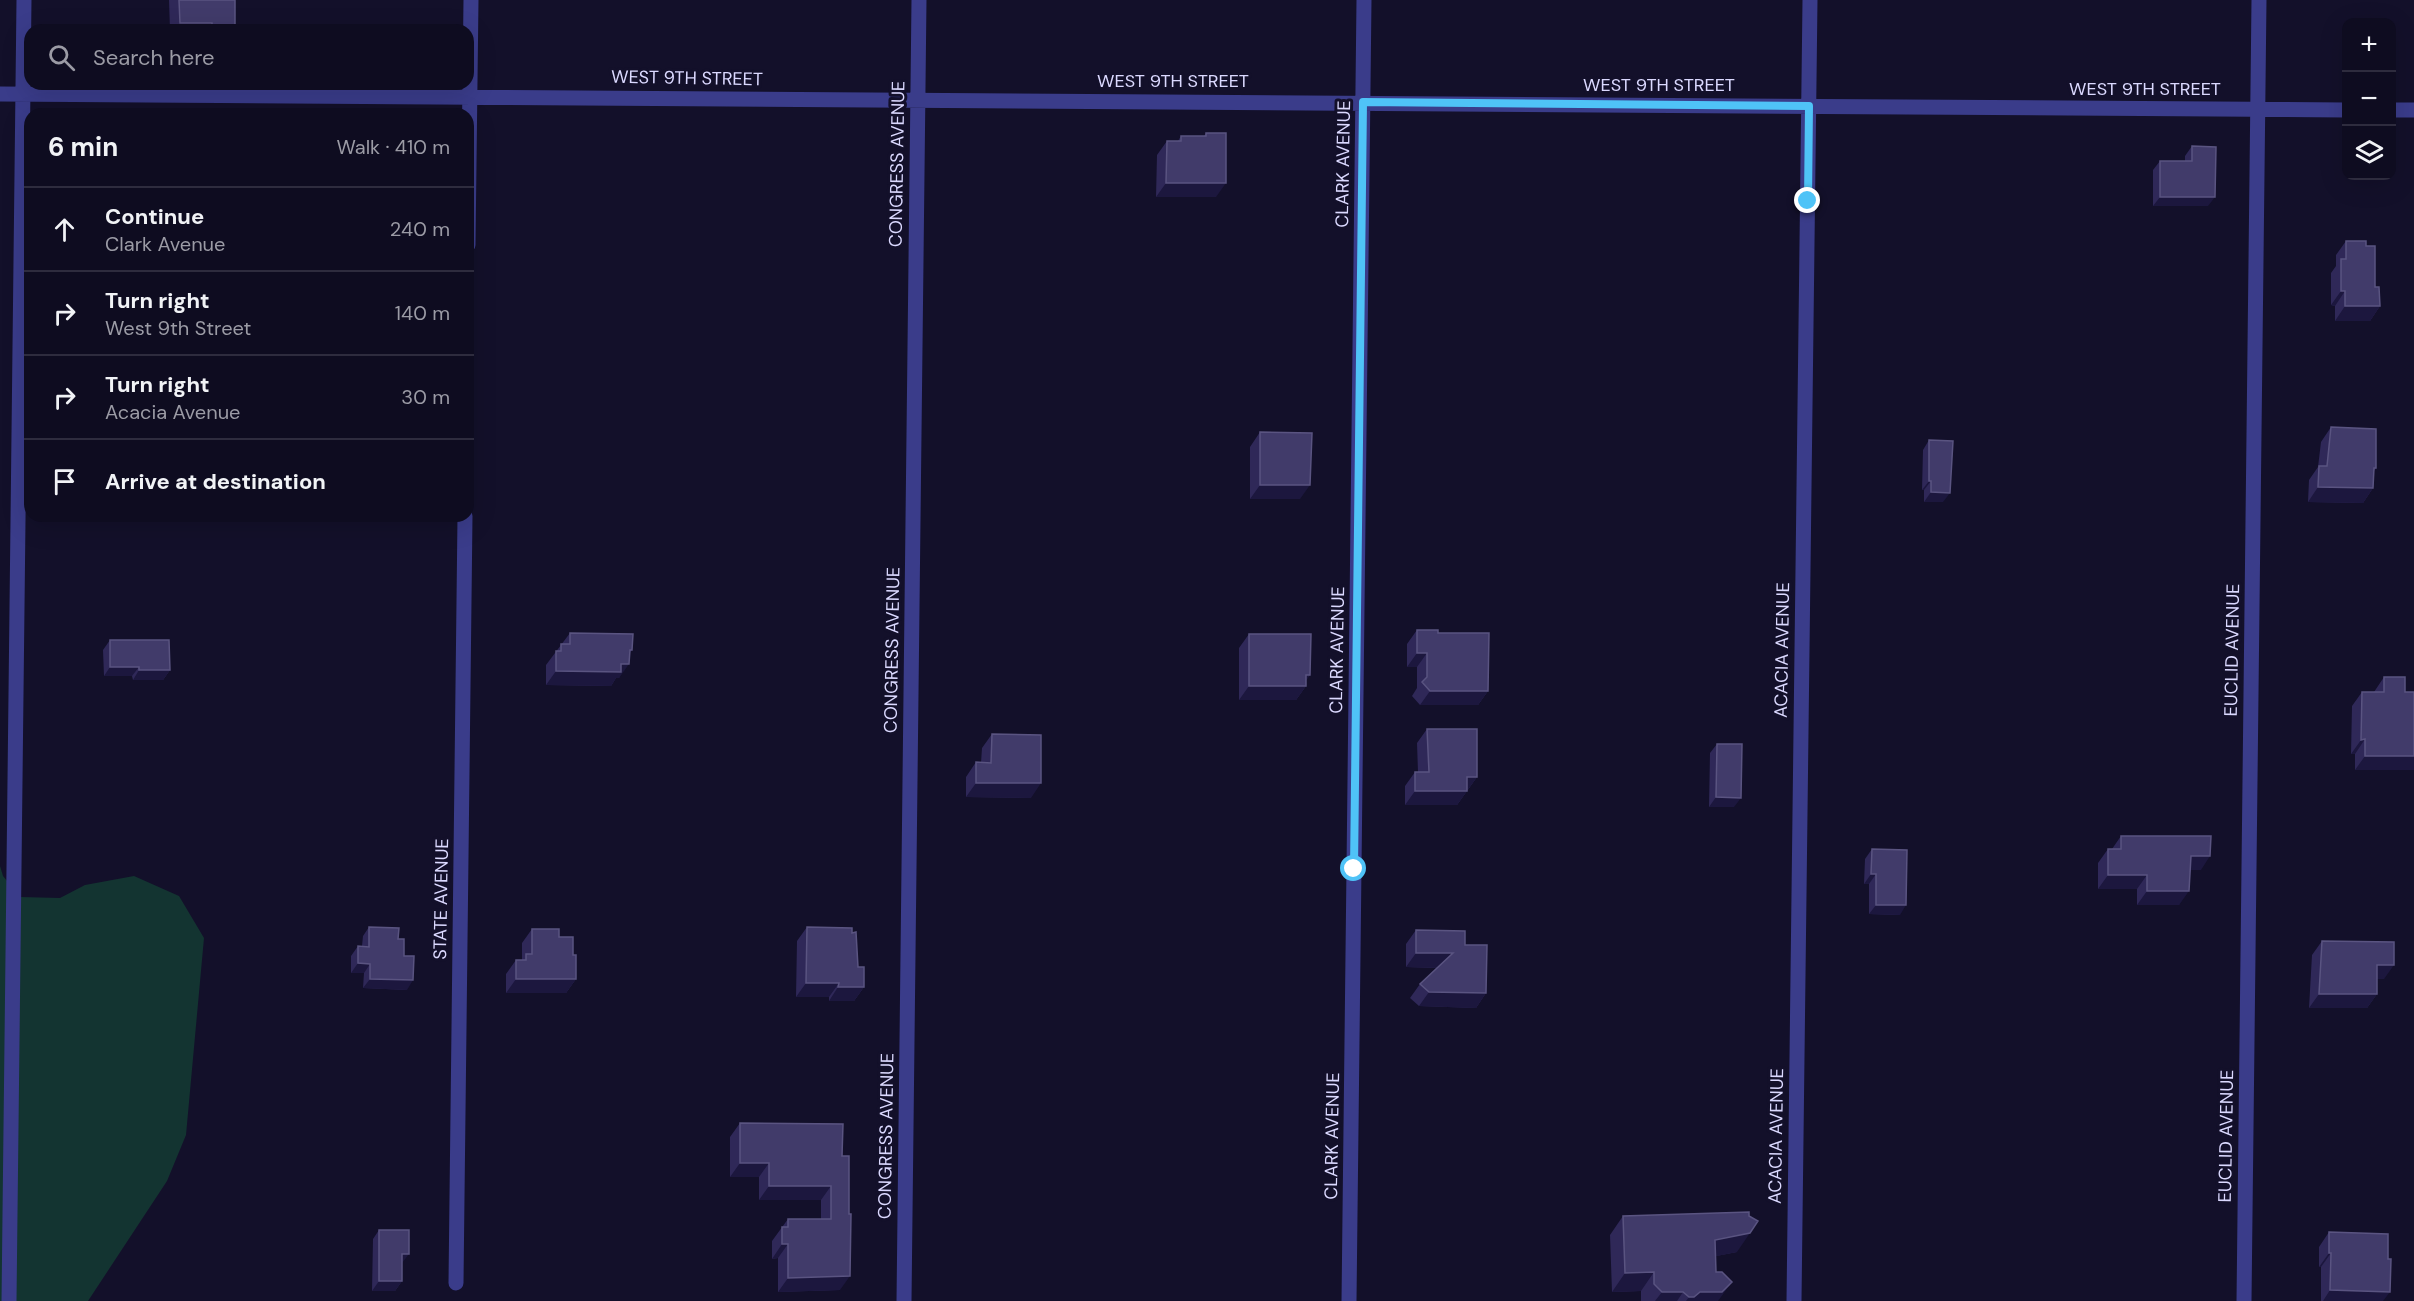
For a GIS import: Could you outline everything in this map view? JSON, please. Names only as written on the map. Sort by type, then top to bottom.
[{"type":"street","points":[[9,1301],[24,0]]},
{"type":"street","points":[[471,0],[471,24]]},
{"type":"street","name":"CONGRESS AVENUE","points":[[904,1301],[918,0]]},
{"type":"street","name":"CLARK AVENUE","points":[[1349,1301],[1364,0]]},
{"type":"street","name":"ACACIA AVENUE","points":[[1794,1301],[1810,0]]},
{"type":"street","name":"EUCLID AVENUE","points":[[2244,1301],[2259,0]]},
{"type":"street","points":[[470,90],[470,108]]},
{"type":"street","name":"WEST 9TH STREET","points":[[0,94],[2342,110]]},
{"type":"street","points":[[2396,110],[2414,110]]},
{"type":"street","name":"STATE AVENUE","points":[[456,1283],[465,522]]},
{"type":"green space","points":[[0,866],[3,876],[20,897],[60,898],[85,885],[134,876],[179,896],[204,938],[186,1135],[167,1181],[88,1301],[0,1301]]},
{"type":"building","points":[[179,0],[235,0],[235,24],[180,23]]},
{"type":"building","points":[[1206,133],[1226,133],[1226,183],[1166,183],[1167,141],[1181,141],[1181,136],[1206,136]]},
{"type":"building","points":[[2192,146],[2216,147],[2215,197],[2160,197],[2160,161],[2192,161]]},
{"type":"building","points":[[2346,241],[2366,241],[2366,246],[2375,246],[2375,287],[2379,287],[2380,306],[2345,306],[2345,291],[2341,291],[2341,259],[2346,259]]},
{"type":"building","points":[[2331,427],[2376,429],[2376,468],[2374,468],[2373,488],[2318,487],[2319,466],[2327,466]]},
{"type":"building","points":[[1260,432],[1312,433],[1310,485],[1260,485]]},
{"type":"building","points":[[1929,440],[1953,441],[1950,493],[1931,492]]},
{"type":"building","points":[[1417,630],[1438,630],[1438,633],[1489,633],[1488,691],[1430,691],[1422,682],[1427,677],[1427,653],[1417,653]]},
{"type":"building","points":[[570,633],[633,634],[629,664],[621,664],[621,672],[556,671],[556,651],[561,651],[561,644],[570,644]]},
{"type":"building","points":[[1249,634],[1311,634],[1310,675],[1306,675],[1306,686],[1249,686]]},
{"type":"building","points":[[110,640],[169,640],[170,670],[110,667]]},
{"type":"building","points":[[2384,677],[2405,677],[2405,692],[2414,692],[2414,756],[2365,756],[2365,739],[2361,740],[2362,692],[2384,692]]},
{"type":"building","points":[[1427,729],[1477,729],[1477,777],[1467,777],[1467,791],[1415,791],[1415,772],[1429,772]]},
{"type":"building","points":[[992,734],[1041,735],[1041,783],[976,783],[976,762],[991,763]]},
{"type":"building","points":[[1717,744],[1742,744],[1741,798],[1716,797]]},
{"type":"building","points":[[2121,836],[2211,836],[2210,856],[2191,856],[2189,891],[2147,891],[2147,875],[2108,875],[2108,849],[2121,849]]},
{"type":"building","points":[[1872,849],[1907,850],[1906,905],[1876,905],[1876,874],[1871,874]]},
{"type":"building","points":[[369,927],[399,928],[398,939],[404,939],[404,956],[414,956],[413,980],[370,979],[370,964],[358,963],[358,946],[369,947]]},
{"type":"building","points":[[807,927],[852,928],[852,933],[856,932],[858,967],[864,967],[864,987],[838,987],[839,983],[806,983]]},
{"type":"building","points":[[532,929],[559,929],[559,937],[573,937],[576,979],[516,979],[516,960],[526,960],[526,954],[532,954]]},
{"type":"building","points":[[1416,930],[1465,931],[1465,945],[1487,945],[1486,993],[1429,992],[1420,984],[1453,953],[1416,953]]},
{"type":"building","points":[[2322,941],[2394,942],[2394,965],[2377,965],[2377,994],[2319,994]]},
{"type":"building","points":[[740,1123],[843,1124],[842,1156],[849,1156],[850,1276],[788,1278],[788,1244],[782,1244],[782,1227],[788,1227],[788,1219],[831,1219],[831,1186],[769,1186],[769,1163],[740,1163]]},
{"type":"building","points":[[1749,1212],[1749,1216],[1758,1221],[1750,1233],[1715,1240],[1716,1272],[1722,1272],[1732,1282],[1722,1292],[1700,1292],[1694,1297],[1689,1297],[1683,1292],[1662,1292],[1654,1284],[1654,1272],[1625,1273],[1623,1216]]},
{"type":"building","points":[[379,1230],[409,1230],[409,1254],[402,1254],[402,1281],[379,1281]]},
{"type":"building","points":[[2329,1232],[2388,1234],[2388,1259],[2391,1259],[2390,1292],[2330,1290]]},
{"type":"route","points":[[1354,869],[1363,102],[1809,106],[1808,201]]}]
